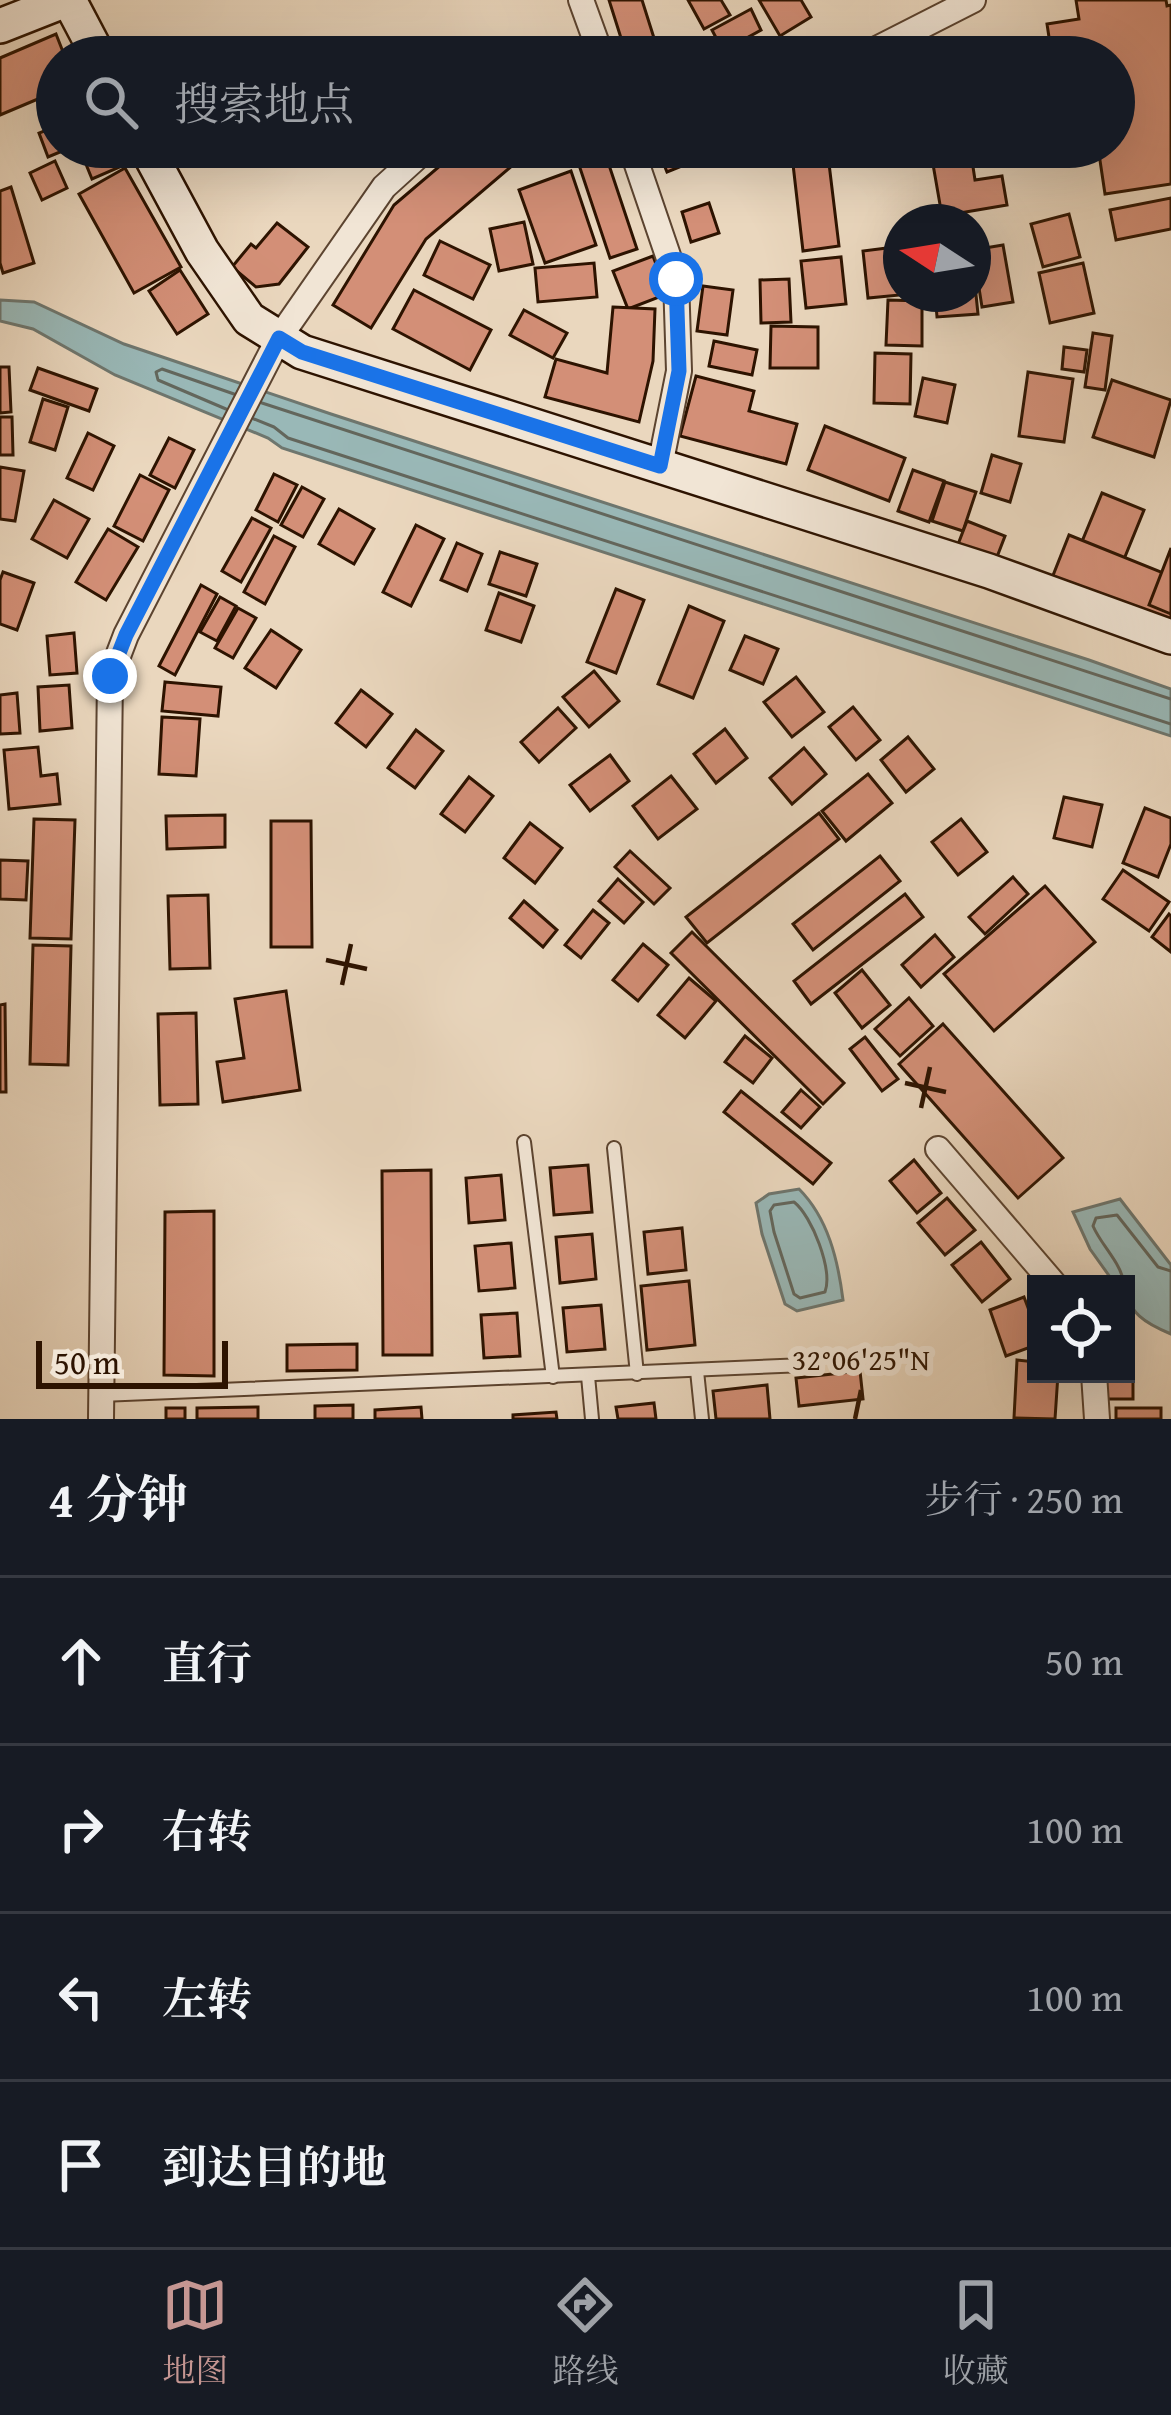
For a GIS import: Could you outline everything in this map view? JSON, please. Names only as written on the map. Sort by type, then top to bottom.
[{"type":"street","points":[[0,26],[68,0],[88,36]]},
{"type":"street","points":[[581,0],[594,36]]},
{"type":"street","points":[[902,36],[973,0]]},
{"type":"street","points":[[157,168],[202,251],[249,320],[302,352],[989,571],[1171,637]]},
{"type":"street","points":[[101,1407],[110,676],[126,635],[279,338],[384,187],[405,168]]},
{"type":"street","points":[[639,168],[676,279],[679,371],[660,466]]},
{"type":"street","points":[[938,1149],[1046,1275]]},
{"type":"street","points":[[1095,1383],[1097,1419]]},
{"type":"lane","points":[[524,1142],[553,1377]]},
{"type":"lane","points":[[614,1148],[637,1374]]},
{"type":"lane","points":[[101,1407],[806,1365]]},
{"type":"lane","points":[[697,1372],[702,1419]]},
{"type":"lane","points":[[588,1376],[592,1419]]},
{"type":"water","points":[[0,300],[34,302],[124,344],[1171,689],[1171,736],[282,448],[115,375],[33,329],[0,321]]},
{"type":"water","points":[[799,1189],[830,1240],[843,1300],[797,1311],[785,1304],[756,1203],[769,1194]]},
{"type":"water","points":[[1120,1199],[1171,1265],[1171,1334],[1135,1311],[1135,1275],[1109,1275],[1073,1212]]},
{"type":"building","points":[[609,0],[642,0],[653,36],[620,36]]},
{"type":"building","points":[[688,0],[721,0],[730,15],[704,29]]},
{"type":"building","points":[[759,0],[801,0],[811,17],[780,36]]},
{"type":"building","points":[[1076,0],[1166,0],[1171,5],[1171,184],[1105,194],[1101,168],[1135,168],[1135,36],[1049,36],[1047,24],[1079,19]]},
{"type":"building","points":[[751,9],[761,30],[750,36],[715,36],[712,30]]},
{"type":"building","points":[[36,43],[36,100],[0,115],[0,58]]},
{"type":"building","points":[[58,168],[67,188],[42,200],[30,173]]},
{"type":"building","points":[[88,168],[117,168],[92,179]]},
{"type":"building","points":[[125,168],[181,267],[134,293],[79,194]]},
{"type":"building","points":[[437,168],[509,168],[426,239],[371,328],[333,305],[394,205]]},
{"type":"building","points":[[580,168],[610,168],[637,249],[610,258]]},
{"type":"building","points":[[793,168],[830,168],[839,246],[803,251]]},
{"type":"building","points":[[934,168],[973,168],[975,180],[1002,176],[1007,205],[940,204]]},
{"type":"building","points":[[571,171],[596,245],[545,263],[519,190]]},
{"type":"building","points":[[11,187],[34,263],[3,273],[0,191]]},
{"type":"building","points":[[1171,198],[1171,229],[1116,240],[1110,210]]},
{"type":"building","points":[[709,203],[719,233],[691,242],[682,212]]},
{"type":"building","points":[[1069,214],[1080,257],[1043,267],[1031,224]]},
{"type":"building","points":[[524,222],[533,264],[499,271],[490,229]]},
{"type":"building","points":[[277,223],[308,247],[279,284],[256,287],[232,267]]},
{"type":"building","points":[[440,241],[490,265],[473,299],[424,275]]},
{"type":"building","points":[[1003,245],[1013,302],[991,306],[991,247]]},
{"type":"building","points":[[883,248],[883,297],[868,298],[863,251]]},
{"type":"building","points":[[653,256],[667,294],[628,309],[613,271]]},
{"type":"building","points":[[841,257],[846,304],[806,308],[801,261]]},
{"type":"building","points":[[594,263],[597,297],[538,302],[535,268]]},
{"type":"building","points":[[1083,263],[1094,313],[1050,323],[1039,273]]},
{"type":"building","points":[[180,270],[208,314],[177,334],[149,291]]},
{"type":"building","points":[[789,279],[791,322],[761,323],[760,280]]},
{"type":"building","points":[[703,286],[733,290],[727,335],[697,331]]},
{"type":"building","points":[[414,290],[491,330],[470,370],[393,329]]},
{"type":"building","points":[[613,307],[655,309],[653,361],[639,422],[545,397],[556,359],[607,373]]},
{"type":"building","points":[[524,310],[567,333],[553,358],[510,335]]},
{"type":"building","points":[[887,312],[922,312],[922,346],[886,345]]},
{"type":"building","points":[[937,312],[978,314],[937,317]]},
{"type":"building","points":[[771,326],[818,327],[818,368],[770,368]]},
{"type":"building","points":[[1093,333],[1112,336],[1105,390],[1085,387]]},
{"type":"building","points":[[714,341],[757,350],[752,375],[709,366]]},
{"type":"building","points":[[1064,347],[1087,350],[1084,372],[1062,369]]},
{"type":"building","points":[[875,353],[911,354],[910,404],[874,403]]},
{"type":"building","points":[[0,367],[9,367],[11,412],[0,413]]},
{"type":"building","points":[[38,368],[97,389],[89,411],[30,390]]},
{"type":"building","points":[[1028,372],[1073,379],[1064,442],[1019,436]]},
{"type":"building","points":[[696,376],[754,391],[749,411],[797,424],[786,464],[680,436]]},
{"type":"building","points":[[923,378],[955,385],[947,423],[915,416]]},
{"type":"building","points":[[1112,380],[1171,400],[1154,457],[1093,437]]},
{"type":"building","points":[[43,399],[68,407],[55,450],[30,442]]},
{"type":"building","points":[[0,417],[12,417],[13,455],[0,455]]},
{"type":"building","points":[[825,426],[905,458],[889,501],[808,470]]},
{"type":"building","points":[[88,433],[114,446],[93,490],[67,478]]},
{"type":"building","points":[[169,438],[194,450],[175,488],[150,475]]},
{"type":"building","points":[[992,455],[1021,464],[1010,502],[981,493]]},
{"type":"building","points":[[0,467],[24,471],[15,521],[0,519]]},
{"type":"building","points":[[913,470],[944,481],[929,522],[898,511]]},
{"type":"building","points":[[274,474],[297,485],[278,522],[256,510]]},
{"type":"building","points":[[140,475],[169,490],[143,541],[114,526]]},
{"type":"building","points":[[945,482],[976,492],[963,531],[932,521]]},
{"type":"building","points":[[302,487],[324,499],[303,537],[281,525]]},
{"type":"building","points":[[1102,493],[1144,510],[1111,591],[1069,573]]},
{"type":"building","points":[[54,500],[89,519],[67,558],[32,539]]},
{"type":"building","points":[[339,509],[374,529],[354,564],[319,544]]},
{"type":"building","points":[[252,518],[271,528],[241,582],[222,571]]},
{"type":"building","points":[[967,521],[1005,536],[995,562],[957,547]]},
{"type":"building","points":[[416,525],[444,539],[411,606],[383,592]]},
{"type":"building","points":[[108,529],[138,547],[106,600],[76,582]]},
{"type":"building","points":[[1069,535],[1171,576],[1171,625],[1052,578]]},
{"type":"building","points":[[274,536],[295,547],[265,604],[244,592]]},
{"type":"building","points":[[457,543],[482,554],[467,591],[441,580]]},
{"type":"building","points":[[1171,548],[1171,614],[1149,605]]},
{"type":"building","points":[[500,552],[537,564],[526,596],[489,584]]},
{"type":"building","points":[[3,572],[34,583],[17,630],[0,624]]},
{"type":"building","points":[[201,585],[217,594],[175,675],[159,666]]},
{"type":"building","points":[[616,589],[644,600],[616,673],[587,662]]},
{"type":"building","points":[[499,593],[534,606],[521,642],[486,630]]},
{"type":"building","points":[[220,597],[236,606],[217,641],[200,632]]},
{"type":"building","points":[[689,606],[724,621],[693,698],[658,684]]},
{"type":"building","points":[[238,608],[256,618],[233,658],[215,648]]},
{"type":"building","points":[[271,630],[301,650],[276,688],[245,668]]},
{"type":"building","points":[[74,633],[77,673],[50,675],[47,636]]},
{"type":"building","points":[[745,636],[778,649],[763,684],[730,670]]},
{"type":"building","points":[[594,671],[619,701],[589,727],[563,697]]},
{"type":"building","points":[[796,677],[824,712],[792,737],[764,702]]},
{"type":"building","points":[[165,682],[221,687],[218,716],[162,711]]},
{"type":"building","points":[[69,685],[72,728],[40,731],[38,687]]},
{"type":"building","points":[[361,690],[392,714],[366,747],[336,723]]},
{"type":"building","points":[[17,693],[20,733],[0,734],[0,695]]},
{"type":"building","points":[[853,707],[880,740],[856,760],[829,727]]},
{"type":"building","points":[[558,708],[576,728],[539,762],[521,742]]},
{"type":"building","points":[[162,717],[200,719],[196,776],[159,774]]},
{"type":"building","points":[[725,729],[747,758],[716,783],[694,754]]},
{"type":"building","points":[[416,730],[443,751],[415,788],[388,768]]},
{"type":"building","points":[[908,737],[934,769],[906,792],[881,760]]},
{"type":"building","points":[[38,747],[41,776],[57,774],[60,804],[9,809],[4,750]]},
{"type":"building","points":[[804,748],[826,774],[792,804],[770,778]]},
{"type":"building","points":[[610,755],[629,781],[590,811],[570,785]]},
{"type":"building","points":[[868,774],[892,803],[846,841],[822,811]]},
{"type":"building","points":[[671,776],[697,809],[658,839],[633,806]]},
{"type":"building","points":[[469,777],[493,796],[465,832],[441,814]]},
{"type":"building","points":[[1064,797],[1102,805],[1092,847],[1054,838]]},
{"type":"building","points":[[1145,808],[1171,818],[1171,844],[1158,877],[1123,863]]},
{"type":"building","points":[[819,813],[839,839],[707,943],[686,917]]},
{"type":"building","points":[[225,815],[225,847],[167,849],[166,816]]},
{"type":"building","points":[[34,819],[75,820],[71,939],[30,938]]},
{"type":"building","points":[[961,819],[987,852],[958,875],[932,842]]},
{"type":"building","points":[[271,821],[311,821],[312,947],[271,947]]},
{"type":"building","points":[[530,823],[562,848],[535,883],[504,858]]},
{"type":"building","points":[[630,851],[670,888],[654,904],[615,867]]},
{"type":"building","points":[[880,856],[900,881],[813,950],[793,924]]},
{"type":"building","points":[[0,860],[28,861],[26,900],[0,899]]},
{"type":"building","points":[[1123,870],[1169,902],[1149,931],[1103,899]]},
{"type":"building","points":[[1013,877],[1028,894],[985,934],[969,917]]},
{"type":"building","points":[[618,879],[643,902],[624,923],[599,901]]},
{"type":"building","points":[[1045,886],[1095,942],[994,1031],[944,974]]},
{"type":"building","points":[[905,894],[923,917],[811,1004],[794,981]]},
{"type":"building","points":[[208,895],[210,968],[170,969],[168,896]]},
{"type":"building","points":[[524,901],[557,930],[543,947],[510,918]]},
{"type":"building","points":[[593,910],[609,923],[581,958],[565,945]]},
{"type":"building","points":[[1171,916],[1171,952],[1152,937]]},
{"type":"building","points":[[692,932],[844,1083],[823,1104],[671,953]]},
{"type":"building","points":[[935,935],[954,957],[921,987],[902,965]]},
{"type":"building","points":[[643,944],[668,965],[638,1001],[613,980]]},
{"type":"building","points":[[33,945],[71,946],[68,1065],[30,1064]]},
{"type":"building","points":[[862,970],[890,1005],[862,1028],[835,993]]},
{"type":"building","points":[[689,978],[716,1001],[685,1038],[658,1015]]},
{"type":"building","points":[[286,991],[300,1090],[223,1102],[217,1062],[244,1058],[235,999]]},
{"type":"building","points":[[909,998],[933,1026],[900,1056],[875,1029]]},
{"type":"building","points":[[5,1004],[6,1092],[0,1092],[0,1005]]},
{"type":"building","points":[[196,1013],[198,1104],[160,1105],[158,1014]]},
{"type":"building","points":[[943,1024],[1063,1158],[1018,1198],[899,1064]]},
{"type":"building","points":[[745,1036],[772,1058],[753,1083],[725,1062]]},
{"type":"building","points":[[865,1037],[898,1079],[882,1091],[850,1049]]},
{"type":"building","points":[[801,1090],[820,1107],[801,1128],[782,1112]]},
{"type":"building","points":[[741,1091],[831,1163],[813,1184],[724,1112]]},
{"type":"building","points":[[914,1160],[941,1193],[917,1213],[890,1181]]},
{"type":"building","points":[[588,1165],[592,1212],[554,1215],[550,1168]]},
{"type":"building","points":[[431,1170],[432,1355],[383,1355],[382,1171]]},
{"type":"building","points":[[501,1175],[505,1220],[469,1223],[466,1178]]},
{"type":"building","points":[[947,1198],[975,1230],[945,1255],[918,1223]]},
{"type":"building","points":[[214,1211],[214,1376],[164,1375],[165,1212]]},
{"type":"building","points":[[682,1228],[686,1270],[648,1274],[644,1232]]},
{"type":"building","points":[[592,1234],[596,1279],[560,1283],[556,1237]]},
{"type":"building","points":[[981,1242],[1010,1279],[982,1302],[952,1265]]},
{"type":"building","points":[[511,1243],[515,1288],[479,1291],[475,1246]]},
{"type":"building","points":[[689,1281],[695,1345],[647,1350],[641,1286]]},
{"type":"building","points":[[1024,1297],[1027,1348],[1006,1356],[990,1310]]},
{"type":"building","points":[[601,1305],[605,1349],[567,1352],[563,1308]]},
{"type":"building","points":[[517,1313],[520,1356],[484,1358],[481,1315]]},
{"type":"building","points":[[357,1344],[357,1370],[287,1371],[287,1345]]},
{"type":"building","points":[[1017,1360],[1027,1361],[1027,1383],[1057,1383],[1055,1419],[1014,1418]]},
{"type":"building","points":[[860,1371],[863,1399],[799,1406],[796,1378]]},
{"type":"building","points":[[1106,1383],[1133,1383],[1133,1399],[1106,1399]]},
{"type":"building","points":[[767,1385],[770,1419],[716,1419],[713,1391]]},
{"type":"building","points":[[654,1403],[656,1419],[618,1419],[616,1407]]},
{"type":"building","points":[[353,1405],[353,1419],[315,1419],[315,1406]]},
{"type":"building","points":[[258,1407],[258,1419],[197,1419],[197,1408]]},
{"type":"building","points":[[421,1407],[422,1419],[375,1419],[375,1410]]},
{"type":"building","points":[[166,1408],[185,1408],[185,1419],[166,1419]]},
{"type":"building","points":[[1116,1408],[1161,1408],[1161,1419],[1116,1419]]},
{"type":"building","points":[[556,1412],[557,1419],[513,1419],[513,1415]]},
{"type":"route","points":[[110,676],[126,635],[279,338],[302,352],[660,466],[679,371],[676,279]]}]
